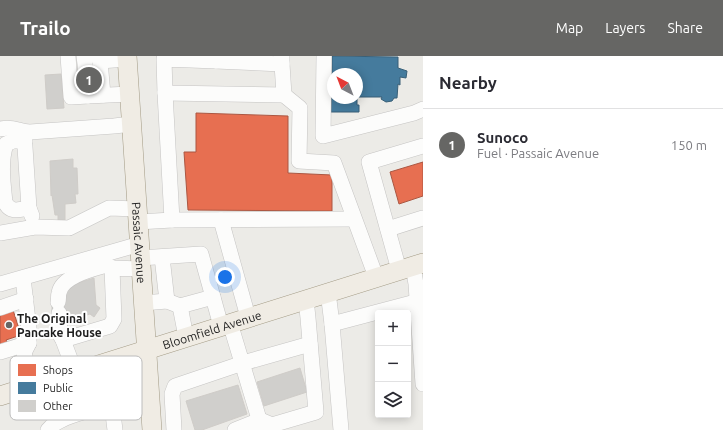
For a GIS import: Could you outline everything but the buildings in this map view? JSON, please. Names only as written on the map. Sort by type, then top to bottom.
[{"type":"main road","name":"Passaic Avenue","points":[[127,57],[152,430]]},
{"type":"main road","name":"Bloomfield Avenue","points":[[126,356],[412,266]]},
{"type":"main road","name":"Bloomfield Avenue","points":[[0,396],[10,393]]},
{"type":"lane","points":[[68,56],[71,97],[87,92],[103,95],[130,94]]},
{"type":"lane","points":[[84,56],[86,72]]},
{"type":"lane","points":[[324,56],[323,136],[414,113],[423,109]]},
{"type":"lane","points":[[103,95],[99,58],[127,57]]},
{"type":"lane","points":[[172,220],[164,59],[216,58],[282,60],[284,94]]},
{"type":"lane","points":[[165,93],[284,94],[300,108],[299,161],[334,163],[376,277]]},
{"type":"lane","points":[[29,208],[16,211],[11,210],[7,207],[5,202],[2,152],[6,144],[25,136],[132,124]]},
{"type":"lane","points":[[0,129],[16,128],[25,136],[29,208],[35,227]]},
{"type":"lane","points":[[423,146],[369,162],[388,229],[412,266],[420,301],[423,384]]},
{"type":"lane","points":[[0,233],[35,227],[68,228],[109,208],[138,215],[172,220],[354,219]]},
{"type":"lane","points":[[388,229],[423,218]]},
{"type":"lane","points":[[221,220],[248,317]]},
{"type":"lane","points":[[0,284],[23,278],[140,257],[201,254],[213,297],[243,363],[261,425]]},
{"type":"lane","points":[[68,356],[60,335],[59,292],[64,284],[73,277],[91,269],[106,265],[112,268],[140,257]]},
{"type":"lane","points":[[162,257],[173,304],[186,337]]},
{"type":"lane","points":[[63,340],[110,326],[114,319],[112,268]]},
{"type":"lane","points":[[23,278],[29,329],[29,343],[24,353],[26,356]]},
{"type":"lane","points":[[328,292],[332,324],[337,428]]},
{"type":"lane","points":[[144,303],[173,304],[213,297]]},
{"type":"lane","points":[[0,308],[26,299]]},
{"type":"lane","points":[[236,430],[261,425],[272,425],[316,412],[306,299]]},
{"type":"lane","points":[[332,324],[420,301]]},
{"type":"lane","points":[[0,352],[29,343]]},
{"type":"lane","points":[[174,430],[172,394],[175,386],[243,363],[310,344]]},
{"type":"lane","points":[[48,430],[52,425],[61,420]]},
{"type":"lane","points":[[114,420],[115,430]]},
{"type":"place","name":"Sunoco","points":[[89,80]]},
{"type":"place","name":"The Original Pancake House","points":[[9,325]]}]
